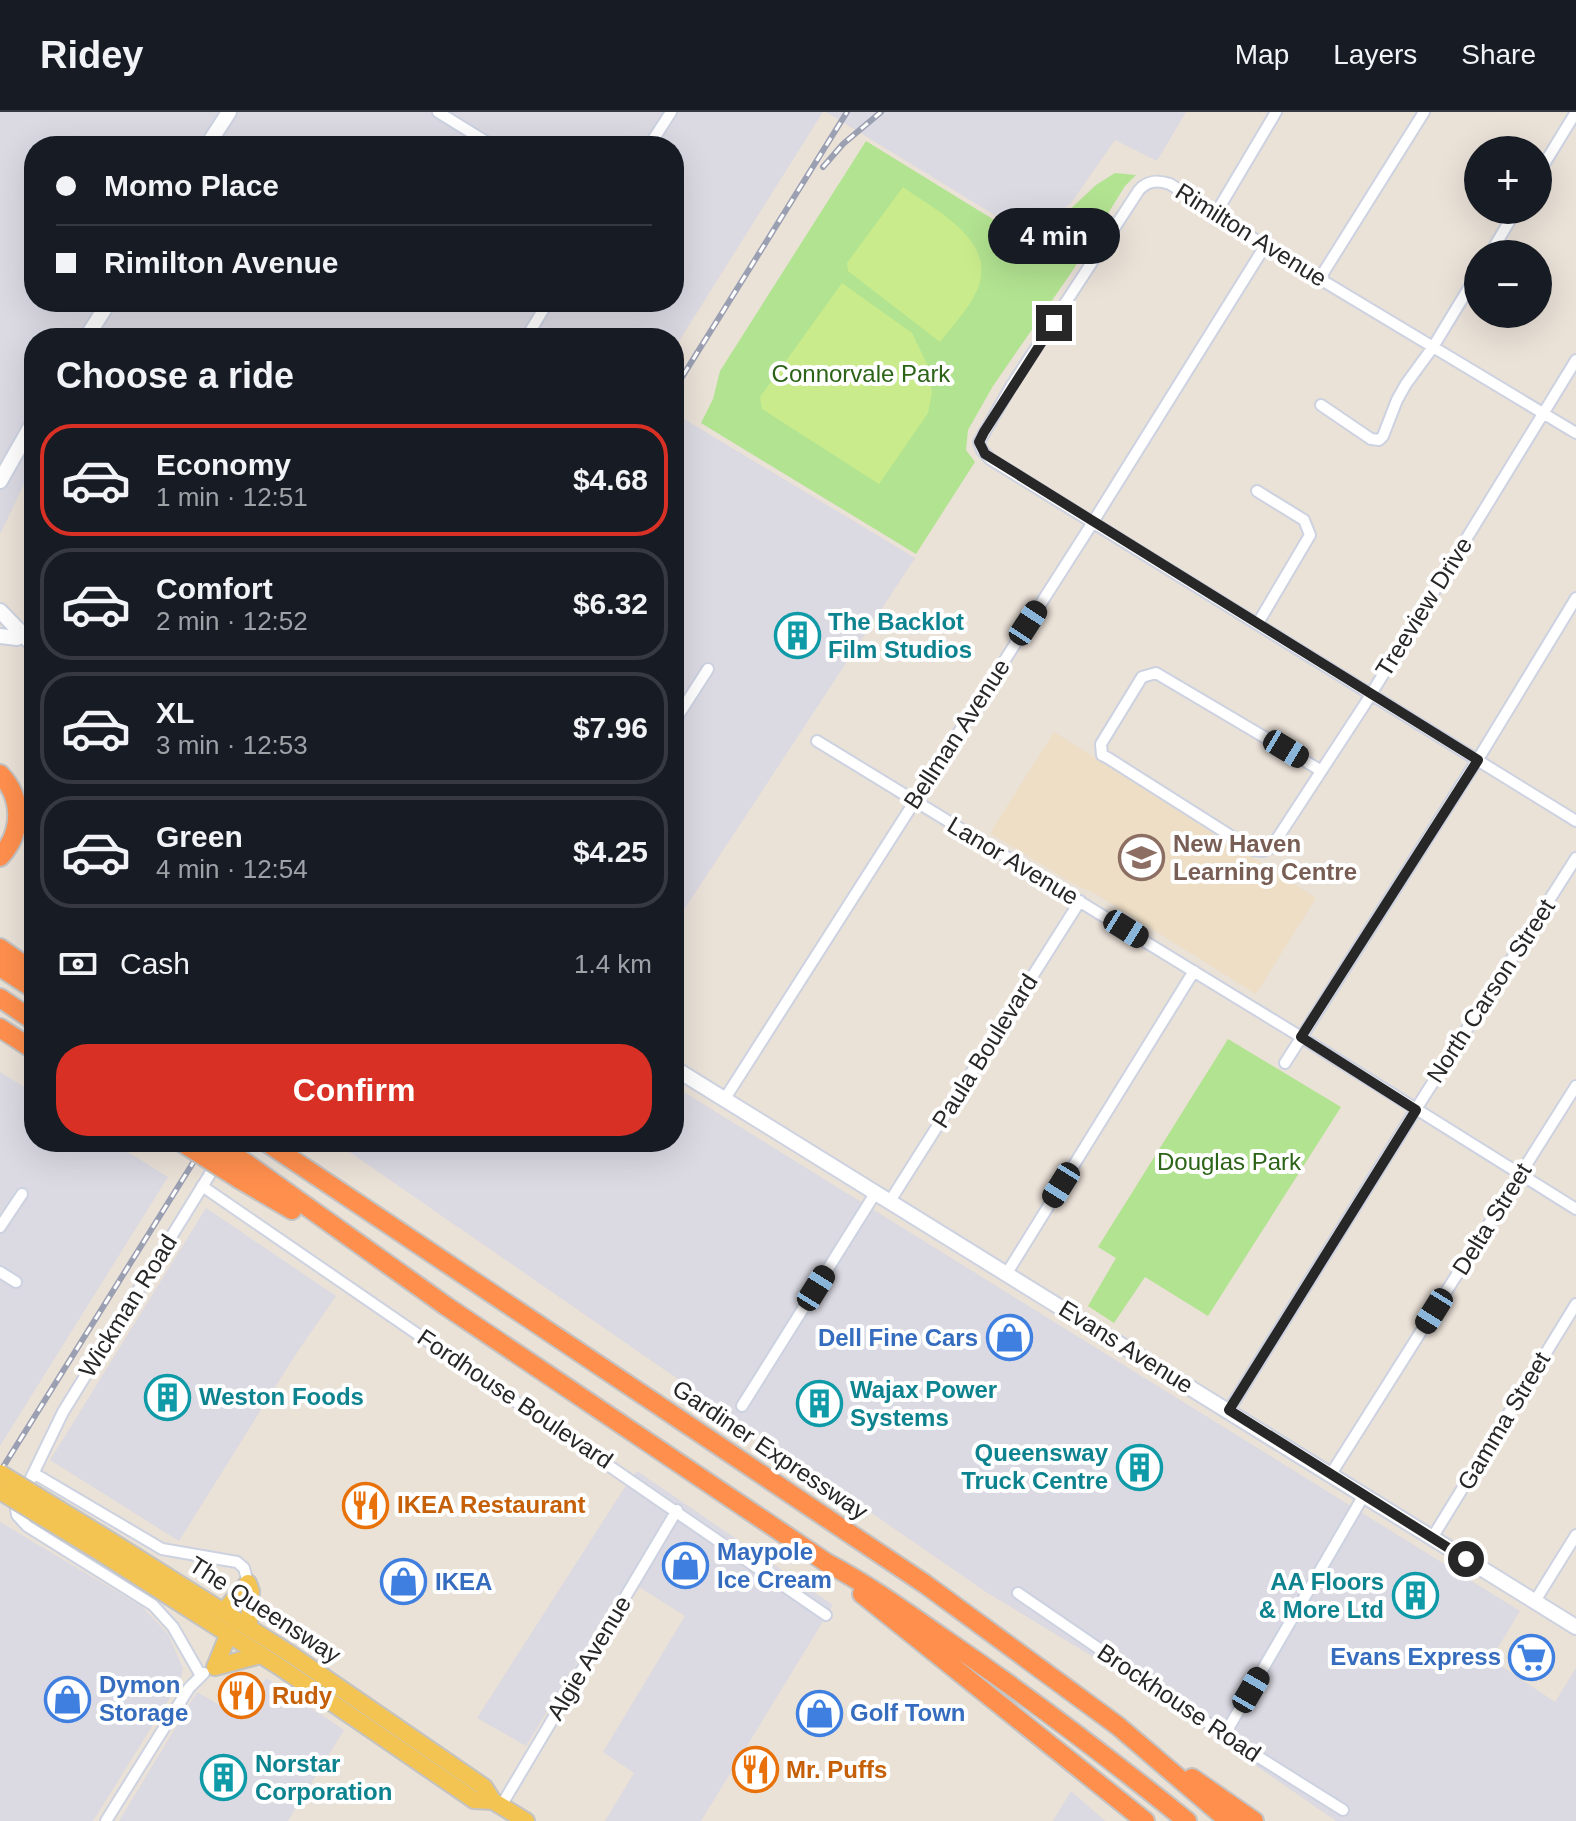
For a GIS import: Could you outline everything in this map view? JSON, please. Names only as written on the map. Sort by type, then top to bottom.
[{"type":"highway","points":[[0,774],[12,789],[18,815],[14,834],[0,857]]},
{"type":"highway","points":[[0,948],[24,965]]},
{"type":"highway","points":[[0,967],[24,983]]},
{"type":"highway","points":[[0,998],[24,1014]]},
{"type":"highway","points":[[0,1028],[24,1044]]},
{"type":"highway","points":[[0,1035],[24,1046]]},
{"type":"highway","points":[[202,1152],[242,1171],[358,1245],[827,1563],[860,1581],[1049,1712],[1187,1821]]},
{"type":"highway","points":[[223,1152],[242,1171]]},
{"type":"highway","name":"Gardiner Expressway","points":[[282,1152],[899,1566],[1118,1726],[1229,1821]]},
{"type":"highway","points":[[827,1563],[887,1615],[1145,1821]]},
{"type":"highway","points":[[1118,1726],[1254,1821]]},
{"type":"main road","points":[[213,136],[229,112]]},
{"type":"main road","points":[[0,481],[24,439]]},
{"type":"main road","points":[[0,611],[24,636]]},
{"type":"main road","points":[[0,624],[24,642]]},
{"type":"main road","points":[[0,636],[17,638]]},
{"type":"main road","name":"Evans Avenue","points":[[684,1074],[1576,1627]]},
{"type":"main road","name":"The Queensway","points":[[0,1473],[474,1800],[497,1803]]},
{"type":"main road","name":"The Queensway","points":[[0,1491],[249,1626],[484,1787],[497,1803],[526,1821]]},
{"type":"main road","points":[[224,1611],[248,1583],[251,1591],[249,1626]]},
{"type":"main road","points":[[208,1671],[229,1633]]},
{"type":"main road","points":[[208,1671],[261,1655]]},
{"type":"street","points":[[438,112],[477,136]]},
{"type":"street","points":[[655,136],[671,112]]},
{"type":"street","points":[[1216,213],[1276,112]]},
{"type":"street","points":[[1320,278],[1424,112]]},
{"type":"street","points":[[1552,151],[1576,112]]},
{"type":"street","name":"Rimilton Avenue","points":[[1093,522],[990,459],[979,442],[1012,385],[1143,185],[1155,181],[1170,184],[1265,246],[1576,433]]},
{"type":"street","name":"Bellman Avenue","points":[[724,1100],[1093,522],[1265,246]]},
{"type":"street","points":[[1321,405],[1371,439],[1379,440],[1387,429],[1406,384],[1464,296]]},
{"type":"street","name":"Treeview Drive","points":[[1320,770],[1156,673],[1142,677],[1101,744],[1102,755],[1253,850],[1267,850],[1275,844],[1576,360]]},
{"type":"street","points":[[1257,491],[1304,520],[1310,535],[1258,623]]},
{"type":"street","points":[[1093,522],[1576,821]]},
{"type":"street","points":[[1285,1063],[1478,760],[1576,598]]},
{"type":"street","points":[[684,706],[708,669]]},
{"type":"street","name":"Lanor Avenue","points":[[817,741],[1576,1209]]},
{"type":"street","name":"North Carson Street","points":[[1229,1410],[1576,858]]},
{"type":"street","name":"Paula Boulevard","points":[[890,1201],[1080,901]]},
{"type":"street","points":[[1007,1273],[1194,971]]},
{"type":"street","name":"Delta Street","points":[[1331,1474],[1576,1086]]},
{"type":"street","name":"Wickman Road","points":[[208,1671],[153,1605],[21,1520],[16,1509],[63,1412],[223,1152]]},
{"type":"street","name":"Fordhouse Boulevard","points":[[202,1186],[826,1615]]},
{"type":"street","points":[[742,1406],[876,1192]]},
{"type":"street","points":[[0,1227],[22,1194]]},
{"type":"street","points":[[0,1272],[16,1282]]},
{"type":"street","name":"Gamma Street","points":[[1432,1538],[1576,1304]]},
{"type":"street","points":[[35,1474],[162,1549],[237,1562],[244,1568],[248,1583]]},
{"type":"street","points":[[1225,1734],[1364,1495]]},
{"type":"street","name":"Algie Avenue","points":[[497,1803],[677,1510]]},
{"type":"street","points":[[1535,1601],[1576,1535]]},
{"type":"street","name":"Brockhouse Road","points":[[1018,1593],[1343,1810]]},
{"type":"street","points":[[106,1821],[184,1695],[208,1671]]},
{"type":"shaded area","points":[[0,112],[823,112],[684,333],[684,328],[24,328],[24,485],[0,534]]},
{"type":"shaded area","points":[[826,112],[1186,112],[1157,161],[1115,140],[1071,203],[1029,236]]},
{"type":"shaded area","points":[[684,419],[915,558],[684,910]]},
{"type":"shaded area","name":"New Haven Learning Centre","points":[[1054,732],[1316,898],[1256,994],[1096,894],[1072,883],[990,833]]},
{"type":"shaded area","points":[[0,1072],[24,1087],[24,1152],[128,1152],[168,1177],[0,1446]]},
{"type":"shaded area","points":[[684,1092],[1520,1611],[1491,1659],[1555,1702],[1576,1668],[1576,1821],[1336,1821],[1138,1684],[986,1592],[349,1152],[684,1152]]},
{"type":"shaded area","points":[[206,1208],[336,1296],[294,1357],[179,1541],[50,1460]]},
{"type":"shaded area","points":[[637,1471],[833,1605],[701,1821],[605,1821],[634,1773],[603,1752],[685,1616],[628,1580],[526,1746],[477,1718]]},
{"type":"shaded area","name":"Dymon Storage","points":[[0,1522],[141,1606],[168,1634],[183,1668],[181,1680],[93,1821],[0,1821]]},
{"type":"shaded area","points":[[266,1678],[344,1730],[288,1821],[119,1821],[197,1692],[242,1718]]},
{"type":"shaded area","points":[[1071,1791],[1105,1821],[1053,1821]]},
{"type":"green space","name":"Connorvale Park","points":[[866,141],[1033,244],[1096,185],[1115,173],[1136,175],[1125,186],[1073,270],[993,386],[968,430],[966,450],[975,462],[916,554],[701,423],[713,399],[720,371]]},
{"type":"green space","points":[[903,187],[960,229],[979,256],[981,272],[974,297],[940,342],[848,271],[847,263]]},
{"type":"green space","points":[[842,283],[912,333],[928,366],[932,393],[928,413],[879,484],[762,409],[760,397]]},
{"type":"green space","name":"Douglas Park","points":[[1228,1039],[1341,1107],[1208,1316],[1145,1277],[1114,1323],[1088,1306],[1116,1258],[1098,1247]]},
{"type":"railway","points":[[684,374],[847,112]]},
{"type":"railway","points":[[823,167],[843,144],[881,112]]},
{"type":"railway","points":[[0,1472],[200,1152]]},
{"type":"place","name":"The Backlot Film Studios","points":[[797,636]]},
{"type":"place","name":"New Haven Learning Centre","points":[[1142,858]]},
{"type":"place","name":"Dell Fine Cars","points":[[1009,1338]]},
{"type":"place","name":"Weston Foods","points":[[168,1397]]},
{"type":"place","name":"Wajax Power Systems","points":[[819,1404]]},
{"type":"place","name":"Queensway Truck Centre","points":[[1139,1467]]},
{"type":"place","name":"IKEA Restaurant","points":[[366,1505]]},
{"type":"place","name":"Maypole Ice Cream","points":[[686,1566]]},
{"type":"place","name":"IKEA","points":[[404,1582]]},
{"type":"place","name":"AA Floors & More Ltd","points":[[1415,1596]]},
{"type":"place","name":"Evans Express","points":[[1532,1657]]},
{"type":"place","name":"Rudy","points":[[241,1696]]},
{"type":"place","name":"Dymon Storage","points":[[68,1699]]},
{"type":"place","name":"Golf Town","points":[[819,1713]]},
{"type":"place","name":"Mr. Puffs","points":[[755,1770]]},
{"type":"place","name":"Norstar Corporation","points":[[224,1778]]},
{"type":"route","points":[[1054,323],[984,432],[979,442],[985,454],[1478,760],[1301,1037],[1416,1110],[1229,1410],[1466,1559]]}]
